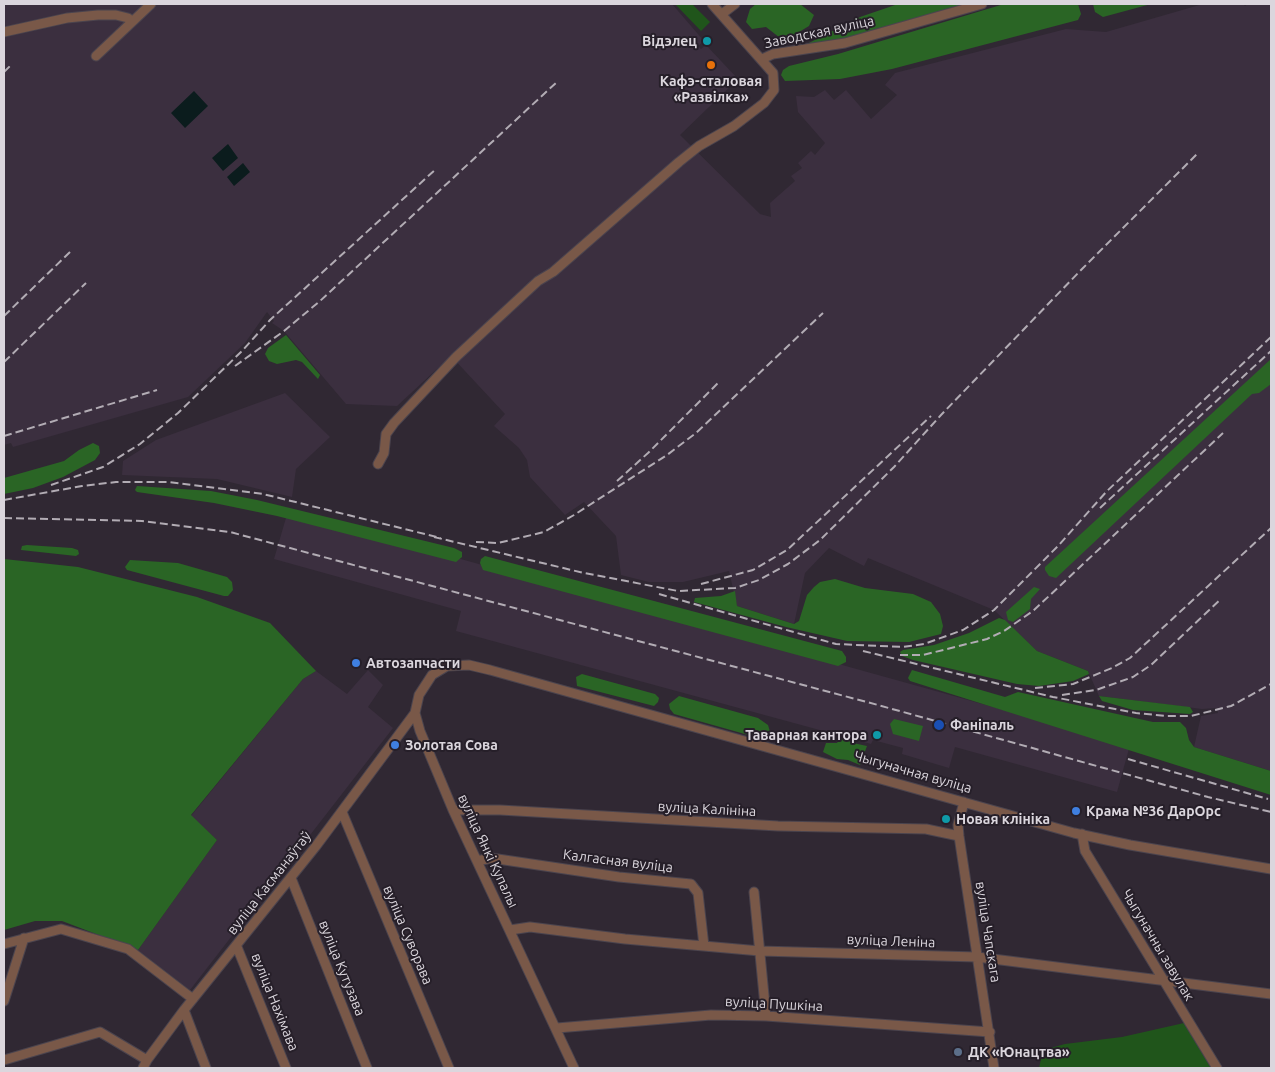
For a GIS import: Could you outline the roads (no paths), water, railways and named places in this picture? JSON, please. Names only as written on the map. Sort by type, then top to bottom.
[{"type":"street","points":[[96,56],[151,4]]},
{"type":"street","name":"Заводская вуліца","points":[[712,4],[762,60],[773,54],[845,43],[982,4]]},
{"type":"street","points":[[722,14],[735,4]]},
{"type":"street","points":[[4,32],[67,18],[98,15],[116,15],[128,18],[132,22]]},
{"type":"street","points":[[378,464],[384,453],[386,434],[394,423],[423,390],[531,287],[553,272],[699,146],[734,126],[764,104],[774,90],[773,73],[762,60]]},
{"type":"street","name":"Чыгуначная вуліца","points":[[415,713],[419,695],[432,675],[447,666],[463,665],[570,692],[1082,834],[1138,847],[1271,869]]},
{"type":"street","name":"вуліца Янкі Купалы","points":[[415,713],[436,772],[453,810],[557,1028],[574,1068]]},
{"type":"street","name":"вуліца Касманаўтаў","points":[[145,1064],[184,1010],[237,947],[342,812],[415,713]]},
{"type":"street","name":"вуліца Чапскага","points":[[964,802],[958,825],[959,836],[994,1068]]},
{"type":"street","name":"вуліца Калініна","points":[[453,810],[500,810],[787,827],[926,829],[959,836]]},
{"type":"street","name":"вуліца Суворава","points":[[342,812],[449,1068]]},
{"type":"street","name":"Чыгуначны завулак","points":[[1082,834],[1085,851],[1217,1068]]},
{"type":"street","name":"Калгасная вуліца","points":[[477,861],[491,858],[619,877],[691,884],[698,892],[704,946]]},
{"type":"street","name":"вуліца Кутузава","points":[[291,878],[367,1068]]},
{"type":"street","points":[[754,892],[766,1016]]},
{"type":"street","name":"вуліца Леніна","points":[[510,930],[530,927],[625,939],[760,951],[977,957],[1271,994]]},
{"type":"street","points":[[4,944],[61,929],[128,949],[193,999]]},
{"type":"street","points":[[4,1001],[24,938]]},
{"type":"street","name":"вуліца Нахімава","points":[[237,947],[286,1068]]},
{"type":"street","points":[[184,1010],[206,1068]]},
{"type":"street","name":"вуліца Пушкіна","points":[[557,1028],[711,1015],[766,1016],[990,1032]]},
{"type":"street","points":[[4,1060],[100,1032],[145,1064]]},
{"type":"railway","points":[[4,72],[12,64]]},
{"type":"railway","points":[[235,366],[284,331],[320,301],[558,81]]},
{"type":"railway","points":[[434,537],[584,573],[678,591],[735,588],[759,580],[788,564],[820,540],[894,467],[941,415],[1082,269],[1199,152]]},
{"type":"railway","points":[[51,485],[103,467],[140,444],[178,413],[242,351],[270,320],[436,169]]},
{"type":"railway","points":[[4,316],[70,252]]},
{"type":"railway","points":[[4,362],[86,283]]},
{"type":"railway","points":[[476,542],[498,543],[544,532],[574,515],[667,455],[696,433],[823,313]]},
{"type":"railway","points":[[659,594],[836,644],[903,647],[924,644],[963,630],[994,610],[1058,546],[1107,491],[1271,337]]},
{"type":"railway","points":[[1100,508],[1271,351]]},
{"type":"railway","points":[[617,481],[648,453],[720,381]]},
{"type":"railway","points":[[4,436],[157,390]]},
{"type":"railway","points":[[701,584],[753,570],[787,550],[931,416]]},
{"type":"railway","points":[[900,655],[923,655],[987,639],[1004,631],[1033,611],[1223,433]]},
{"type":"railway","points":[[4,500],[116,482],[168,482],[263,494],[441,538]]},
{"type":"railway","points":[[4,518],[142,521],[230,532],[878,705],[1208,797],[1271,812]]},
{"type":"railway","points":[[1035,688],[1073,684],[1112,668],[1130,658],[1271,528]]},
{"type":"railway","points":[[1062,695],[1096,690],[1133,677],[1151,665],[1221,599]]},
{"type":"railway","points":[[863,651],[1053,697],[1136,713],[1167,716],[1191,716],[1231,706],[1271,684]]},
{"type":"railway","points":[[1128,759],[1268,799]]},
{"type":"place","name":"Відэлец","points":[[707,41]]},
{"type":"place","name":"Кафэ-сталовая «Развілка»","points":[[711,65]]},
{"type":"place","name":"Автозапчасти","points":[[356,663]]},
{"type":"place","name":"Фаніпаль","points":[[939,725]]},
{"type":"place","name":"Таварная кантора","points":[[877,735]]},
{"type":"place","name":"Золотая Сова","points":[[395,745]]},
{"type":"place","name":"Крама №36 ДарОрс","points":[[1076,811]]},
{"type":"place","name":"Новая клініка","points":[[946,819]]},
{"type":"place","name":"ДК «Юнацтва»","points":[[958,1052]]}]
